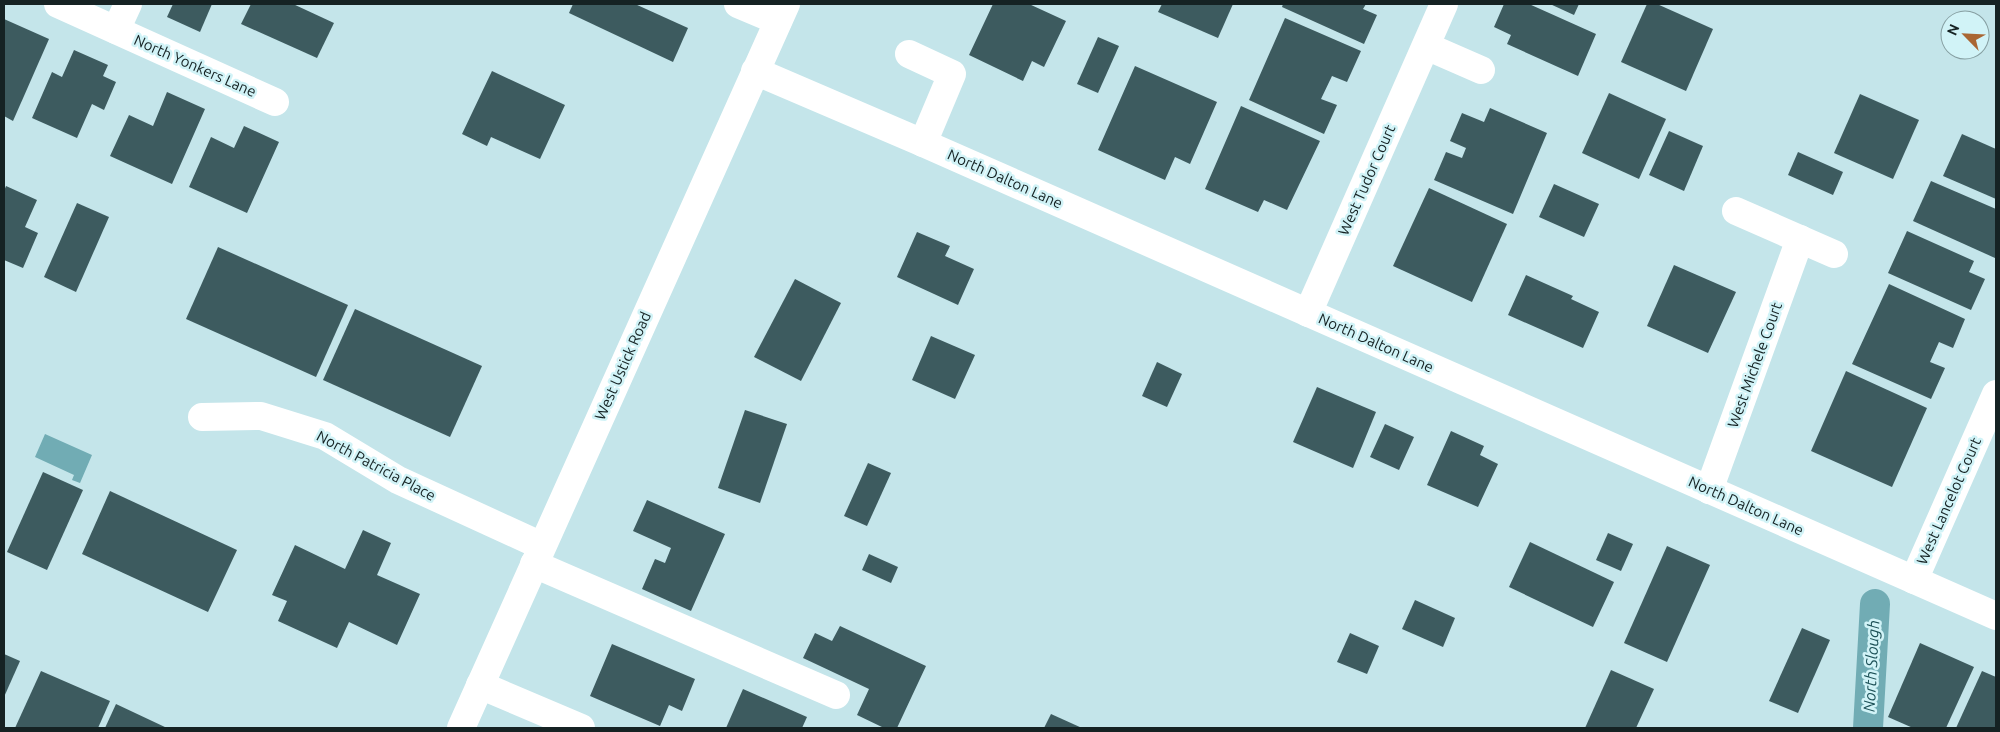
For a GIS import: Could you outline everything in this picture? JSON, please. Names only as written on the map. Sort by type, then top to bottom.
[{"type":"street","name":"North Yonkers Lane","points":[[58,4],[275,102]]},
{"type":"street","name":"North Yonkers Lane","points":[[116,30],[128,4]]},
{"type":"street","points":[[738,4],[782,12]]},
{"type":"street","name":"West Tudor Court","points":[[1308,313],[1444,4]]},
{"type":"street","name":"West Ustick Road","points":[[461,728],[782,12]]},
{"type":"street","points":[[1426,46],[1481,70]]},
{"type":"street","points":[[909,54],[952,74],[923,143]]},
{"type":"street","name":"North Dalton Lane","points":[[755,71],[923,143],[1996,616]]},
{"type":"street","points":[[1736,211],[1834,254]]},
{"type":"street","name":"West Michele Court","points":[[1709,490],[1800,239]]},
{"type":"street","name":"West Lancelot Court","points":[[1914,580],[1996,394]]},
{"type":"street","name":"North Patricia Place","points":[[202,417],[261,416],[325,436],[398,480],[538,555],[836,695]]},
{"type":"street","points":[[480,685],[581,728]]},
{"type":"water","points":[[45,434],[92,455],[80,483],[72,480],[74,475],[35,457]]},
{"type":"building","points":[[173,4],[212,4],[200,32],[167,17]]},
{"type":"building","points":[[251,4],[293,4],[334,23],[317,58],[241,24]]},
{"type":"building","points":[[573,4],[635,4],[688,28],[673,62],[569,13]]},
{"type":"building","points":[[993,4],[1029,4],[1066,21],[1044,67],[1032,61],[1023,81],[969,55]]},
{"type":"building","points":[[1162,4],[1233,4],[1218,38],[1158,12]]},
{"type":"building","points":[[1283,4],[1366,4],[1363,9],[1377,15],[1364,44],[1282,7]]},
{"type":"building","points":[[1504,4],[1529,4],[1596,34],[1578,76],[1507,44],[1511,35],[1494,27]]},
{"type":"building","points":[[1550,4],[1579,4],[1574,15]]},
{"type":"building","points":[[1647,4],[1657,4],[1713,29],[1686,91],[1621,62]]},
{"type":"building","points":[[1285,18],[1361,51],[1347,82],[1332,76],[1321,99],[1337,105],[1324,134],[1249,100]]},
{"type":"building","points":[[4,19],[49,39],[13,121],[4,116]]},
{"type":"building","points":[[1098,37],[1119,46],[1098,93],[1077,84]]},
{"type":"building","points":[[74,50],[108,65],[103,76],[116,82],[104,110],[92,104],[77,138],[32,118],[52,72],[62,77]]},
{"type":"building","points":[[1135,66],[1217,102],[1190,164],[1175,157],[1165,180],[1098,150]]},
{"type":"building","points":[[492,71],[565,105],[540,159],[491,137],[487,146],[462,134]]},
{"type":"building","points":[[167,92],[205,109],[172,184],[110,156],[129,115],[153,126]]},
{"type":"building","points":[[1609,93],[1666,119],[1639,179],[1582,153]]},
{"type":"building","points":[[1860,94],[1919,120],[1893,179],[1834,153]]},
{"type":"building","points":[[1241,106],[1320,141],[1287,210],[1264,200],[1258,212],[1205,189]]},
{"type":"building","points":[[1490,108],[1547,133],[1513,214],[1434,180],[1446,152],[1462,158],[1466,148],[1450,141],[1462,113],[1484,122]]},
{"type":"building","points":[[244,126],[279,142],[247,213],[189,187],[211,137],[234,148]]},
{"type":"building","points":[[1669,131],[1703,146],[1684,191],[1649,175]]},
{"type":"building","points":[[1962,134],[1996,149],[1996,199],[1943,176]]},
{"type":"building","points":[[1798,152],[1843,172],[1833,195],[1788,175]]},
{"type":"building","points":[[1931,181],[1996,209],[1995,258],[1913,221]]},
{"type":"building","points":[[1554,184],[1599,204],[1584,237],[1539,217]]},
{"type":"building","points":[[6,186],[37,200],[25,227],[38,233],[23,268],[4,260],[4,191]]},
{"type":"building","points":[[1429,188],[1507,224],[1472,302],[1393,266]]},
{"type":"building","points":[[77,203],[109,217],[76,292],[44,277]]},
{"type":"building","points":[[1907,231],[1974,261],[1969,272],[1985,279],[1971,310],[1888,273]]},
{"type":"building","points":[[917,232],[950,246],[945,256],[974,269],[958,305],[897,277]]},
{"type":"building","points":[[218,247],[348,305],[316,377],[186,319]]},
{"type":"building","points":[[1674,265],[1736,292],[1708,353],[1647,326]]},
{"type":"building","points":[[1526,275],[1573,296],[1571,299],[1599,312],[1583,348],[1508,315]]},
{"type":"building","points":[[795,279],[841,303],[801,381],[754,357]]},
{"type":"building","points":[[1889,284],[1965,319],[1953,348],[1939,342],[1930,362],[1945,368],[1931,399],[1852,364]]},
{"type":"building","points":[[355,309],[482,366],[450,437],[323,380]]},
{"type":"building","points":[[931,336],[975,355],[955,399],[912,380]]},
{"type":"building","points":[[1157,362],[1182,374],[1167,407],[1142,396]]},
{"type":"building","points":[[1846,371],[1927,408],[1892,487],[1811,451]]},
{"type":"building","points":[[1317,387],[1376,412],[1353,468],[1293,442]]},
{"type":"building","points":[[745,410],[787,424],[760,503],[718,488]]},
{"type":"building","points":[[1385,424],[1414,437],[1399,470],[1370,457]]},
{"type":"building","points":[[1451,431],[1484,446],[1480,455],[1498,464],[1478,507],[1427,485]]},
{"type":"building","points":[[868,463],[891,473],[867,526],[844,516]]},
{"type":"building","points":[[43,472],[83,490],[47,570],[7,552]]},
{"type":"building","points":[[110,491],[237,550],[208,612],[82,554]]},
{"type":"building","points":[[647,500],[725,534],[691,611],[642,589],[655,559],[665,563],[671,548],[633,531]]},
{"type":"building","points":[[363,530],[391,543],[377,575],[420,594],[397,645],[349,622],[337,648],[278,621],[287,601],[272,595],[295,545],[345,569]]},
{"type":"building","points":[[1608,533],[1633,544],[1621,571],[1596,560]]},
{"type":"building","points":[[1530,542],[1614,582],[1593,627],[1509,587]]},
{"type":"building","points":[[1667,546],[1710,565],[1667,662],[1624,643]]},
{"type":"building","points":[[869,554],[898,567],[891,583],[862,570]]},
{"type":"building","points":[[1415,600],[1455,618],[1443,647],[1402,629]]},
{"type":"building","points":[[840,626],[926,666],[897,728],[884,728],[857,715],[869,689],[803,658],[815,633],[832,641]]},
{"type":"building","points":[[1802,628],[1830,640],[1798,713],[1769,701]]},
{"type":"building","points":[[1350,633],[1379,646],[1367,674],[1337,662]]},
{"type":"building","points":[[1920,643],[1974,667],[1946,728],[1913,728],[1888,717]]},
{"type":"building","points":[[612,644],[695,679],[682,711],[669,705],[660,726],[590,696]]},
{"type":"building","points":[[4,654],[20,661],[4,697]]},
{"type":"building","points":[[1611,670],[1654,689],[1636,728],[1585,728]]},
{"type":"building","points":[[41,671],[110,701],[98,728],[15,728]]},
{"type":"building","points":[[1982,671],[1996,677],[1996,728],[1956,728]]},
{"type":"building","points":[[743,689],[807,717],[802,728],[726,728]]},
{"type":"building","points":[[116,704],[167,728],[105,728]]},
{"type":"building","points":[[1051,714],[1082,728],[1044,728]]},
{"type":"waterway","name":"North Slough","points":[[1868,728],[1875,604]]}]
